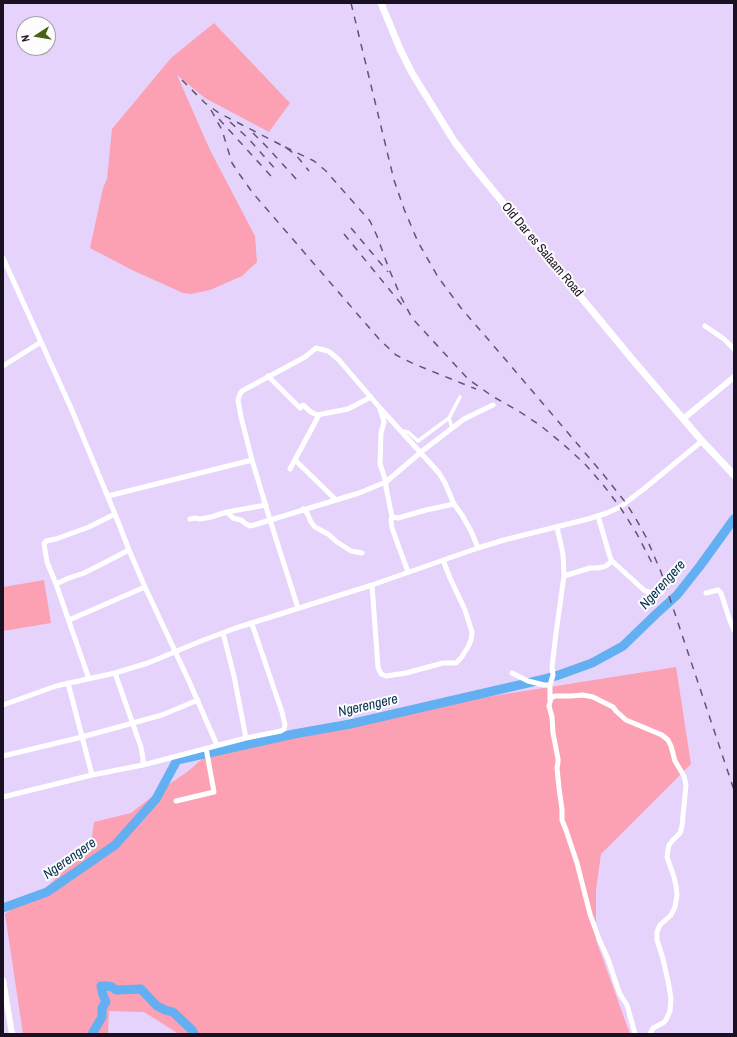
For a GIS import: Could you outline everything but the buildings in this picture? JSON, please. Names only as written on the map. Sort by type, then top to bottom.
[{"type":"main road","name":"Old Dar es Salaam Road","points":[[381,3],[400,49],[412,73],[454,141],[632,359],[702,441],[734,475]]},
{"type":"street","points":[[3,258],[71,408],[145,587],[198,700],[217,745]]},
{"type":"street","points":[[705,326],[734,349]]},
{"type":"street","points":[[3,366],[41,342]]},
{"type":"street","points":[[298,608],[252,460],[238,406],[239,397],[242,391],[305,357],[316,348],[328,351],[336,356],[380,408],[402,431],[416,442],[420,452],[439,473],[445,483],[454,504],[472,533],[478,548]]},
{"type":"street","points":[[268,376],[300,408],[303,405],[317,415],[348,408],[371,397]]},
{"type":"street","points":[[683,419],[734,377]]},
{"type":"street","points":[[416,442],[449,418],[460,397]]},
{"type":"street","points":[[227,512],[233,518],[241,520],[250,526],[359,493],[386,482],[420,452],[464,419],[493,405]]},
{"type":"street","points":[[380,408],[384,422],[381,433],[380,462],[386,482],[393,529],[408,572]]},
{"type":"street","points":[[290,469],[319,415]]},
{"type":"street","points":[[449,418],[452,428]]},
{"type":"street","points":[[3,706],[36,692],[56,686],[115,674],[148,663],[223,633],[372,585],[478,548],[598,516],[620,507],[702,441]]},
{"type":"street","points":[[108,496],[252,460]]},
{"type":"street","points":[[295,460],[336,500]]},
{"type":"street","points":[[190,519],[211,517],[266,504]]},
{"type":"street","points":[[392,516],[398,518],[454,504]]},
{"type":"street","points":[[303,509],[315,526],[351,551],[362,553]]},
{"type":"street","points":[[89,679],[47,562],[44,543],[46,541],[89,527],[115,514]]},
{"type":"street","points":[[598,516],[612,561],[645,591],[657,594],[662,592]]},
{"type":"street","points":[[557,527],[563,554],[564,576],[552,667],[553,675],[550,685],[549,706],[558,762],[558,788],[562,809],[562,820],[577,863],[590,914],[620,994],[627,1005],[635,1034]]},
{"type":"street","points":[[56,584],[102,564],[129,550]]},
{"type":"street","points":[[372,585],[378,667],[381,674],[386,676],[406,673],[443,663],[456,662],[461,658],[468,647],[472,632],[465,610],[450,578],[444,560]]},
{"type":"street","points":[[564,576],[590,568],[603,567],[612,561]]},
{"type":"street","points":[[69,620],[145,587]]},
{"type":"street","points":[[706,593],[718,590],[721,593],[734,630]]},
{"type":"street","points":[[3,797],[246,738],[282,731],[285,725],[282,712],[252,624]]},
{"type":"street","points":[[223,633],[235,682],[246,738]]},
{"type":"street","points":[[512,673],[528,681],[550,685]]},
{"type":"street","points":[[115,674],[133,723],[143,758],[143,764]]},
{"type":"street","points":[[68,683],[92,775]]},
{"type":"street","points":[[550,699],[556,696],[583,695],[593,697],[613,707],[626,720],[662,735],[668,740],[675,761],[684,776],[686,785],[682,826],[680,833],[669,845],[667,857],[674,877],[677,895],[675,906],[671,915],[660,925],[656,932],[657,940],[664,959],[671,1005],[666,1020],[653,1028],[650,1034]]},
{"type":"street","points":[[3,756],[82,737],[162,715],[198,700]]},
{"type":"street","points":[[176,801],[214,792],[206,748]]},
{"type":"street","points":[[3,980],[12,1034]]},
{"type":"shaded area","points":[[214,23],[290,103],[269,132],[205,98],[177,75],[210,150],[255,236],[257,262],[242,276],[210,290],[191,294],[183,293],[132,270],[90,248],[103,188],[107,179],[112,129],[171,58]]},
{"type":"shaded area","points":[[44,580],[51,623],[3,631],[3,587]]},
{"type":"shaded area","points":[[676,667],[691,764],[601,854],[596,890],[596,940],[630,1034],[179,1034],[144,1012],[109,1011],[108,1034],[23,1034],[5,914],[39,894],[74,862],[92,837],[94,822],[131,813],[187,772],[221,743],[423,707]]},
{"type":"waterway","name":"Ngerengere","points":[[3,908],[47,892],[115,845],[156,799],[177,760],[294,734],[350,724],[532,682],[556,676],[592,663],[623,646],[677,595],[734,519]]},
{"type":"waterway","points":[[92,1034],[102,1017],[102,1008],[106,1002],[101,986],[112,987],[116,990],[141,989],[157,1006],[173,1012],[192,1030],[194,1034]]},
{"type":"railway","points":[[351,3],[394,180],[418,242],[438,277],[461,308],[603,474],[626,503],[636,519],[646,537],[661,572],[734,790]]},
{"type":"railway","points":[[182,80],[205,103],[219,113],[285,147],[296,155],[309,171]]},
{"type":"railway","points":[[211,110],[222,130],[232,163],[252,192],[379,339],[396,355],[414,364],[476,389]]},
{"type":"railway","points":[[219,119],[271,176]]},
{"type":"railway","points":[[230,122],[248,138],[277,171]]},
{"type":"railway","points":[[253,133],[298,181]]},
{"type":"railway","points":[[285,147],[314,161],[326,171],[370,221],[401,297],[412,318],[468,379],[492,396],[541,426],[585,464],[620,507],[637,534],[652,563]]},
{"type":"railway","points":[[351,228],[388,272]]},
{"type":"railway","points":[[344,234],[402,305]]}]
